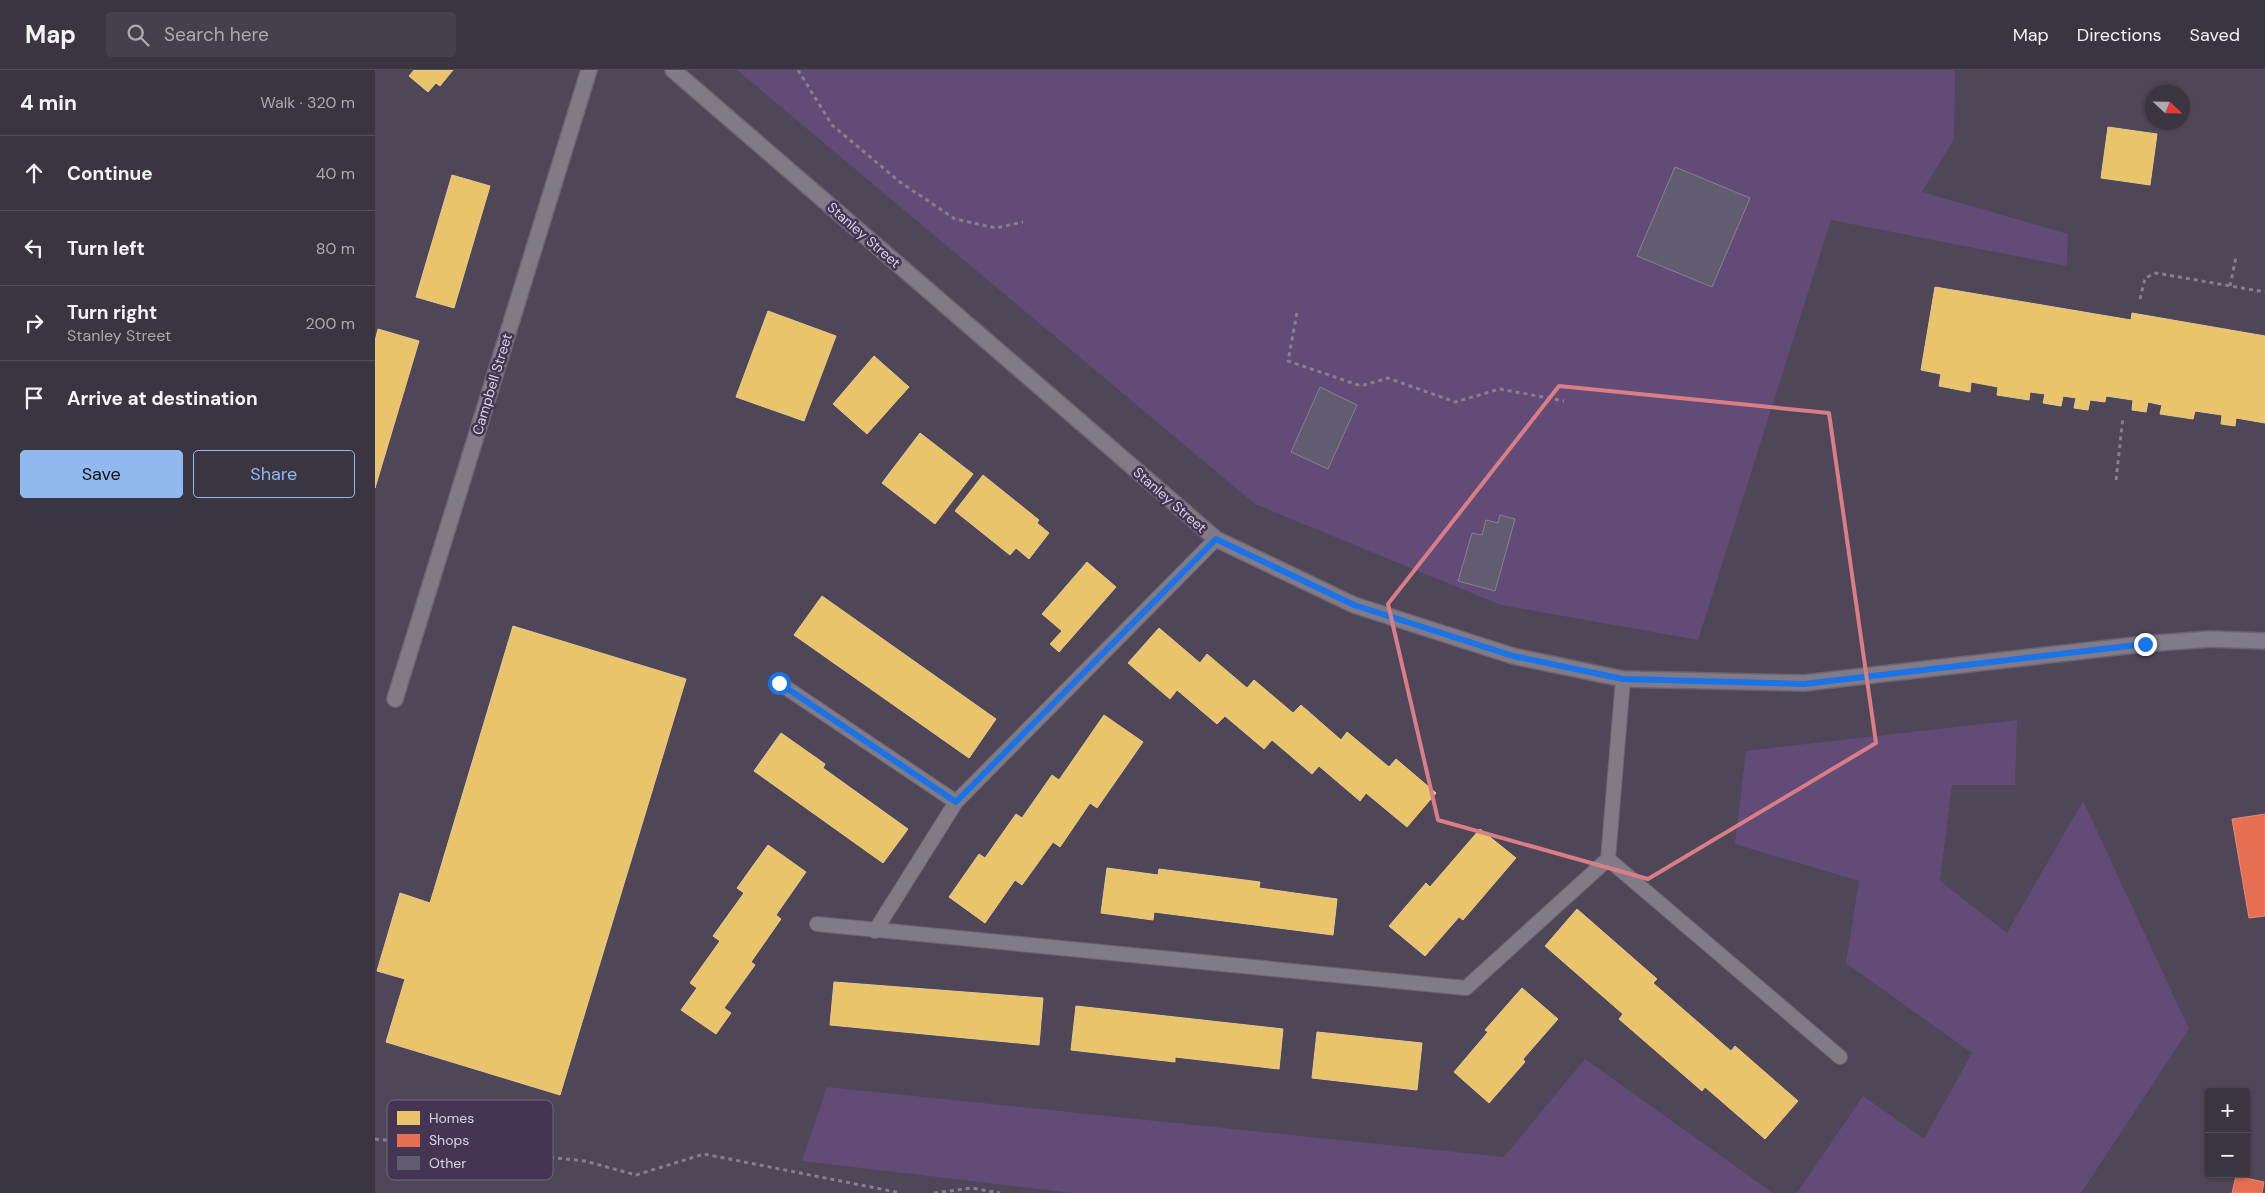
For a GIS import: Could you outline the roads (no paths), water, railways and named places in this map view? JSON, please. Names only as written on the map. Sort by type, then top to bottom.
[{"type":"street","name":"Campbell Street","points":[[395,698],[589,70]]},
{"type":"street","name":"Stanley Street","points":[[673,70],[1216,539],[1354,605],[1513,656],[1623,679],[1804,684],[2145,644],[2210,639],[2265,641]]},
{"type":"lane","points":[[875,931],[956,802],[1216,539]]},
{"type":"lane","points":[[817,924],[1466,988],[1608,859],[1623,679]]},
{"type":"lane","points":[[779,683],[956,802]]},
{"type":"lane","points":[[1608,859],[1839,1057]]}]
